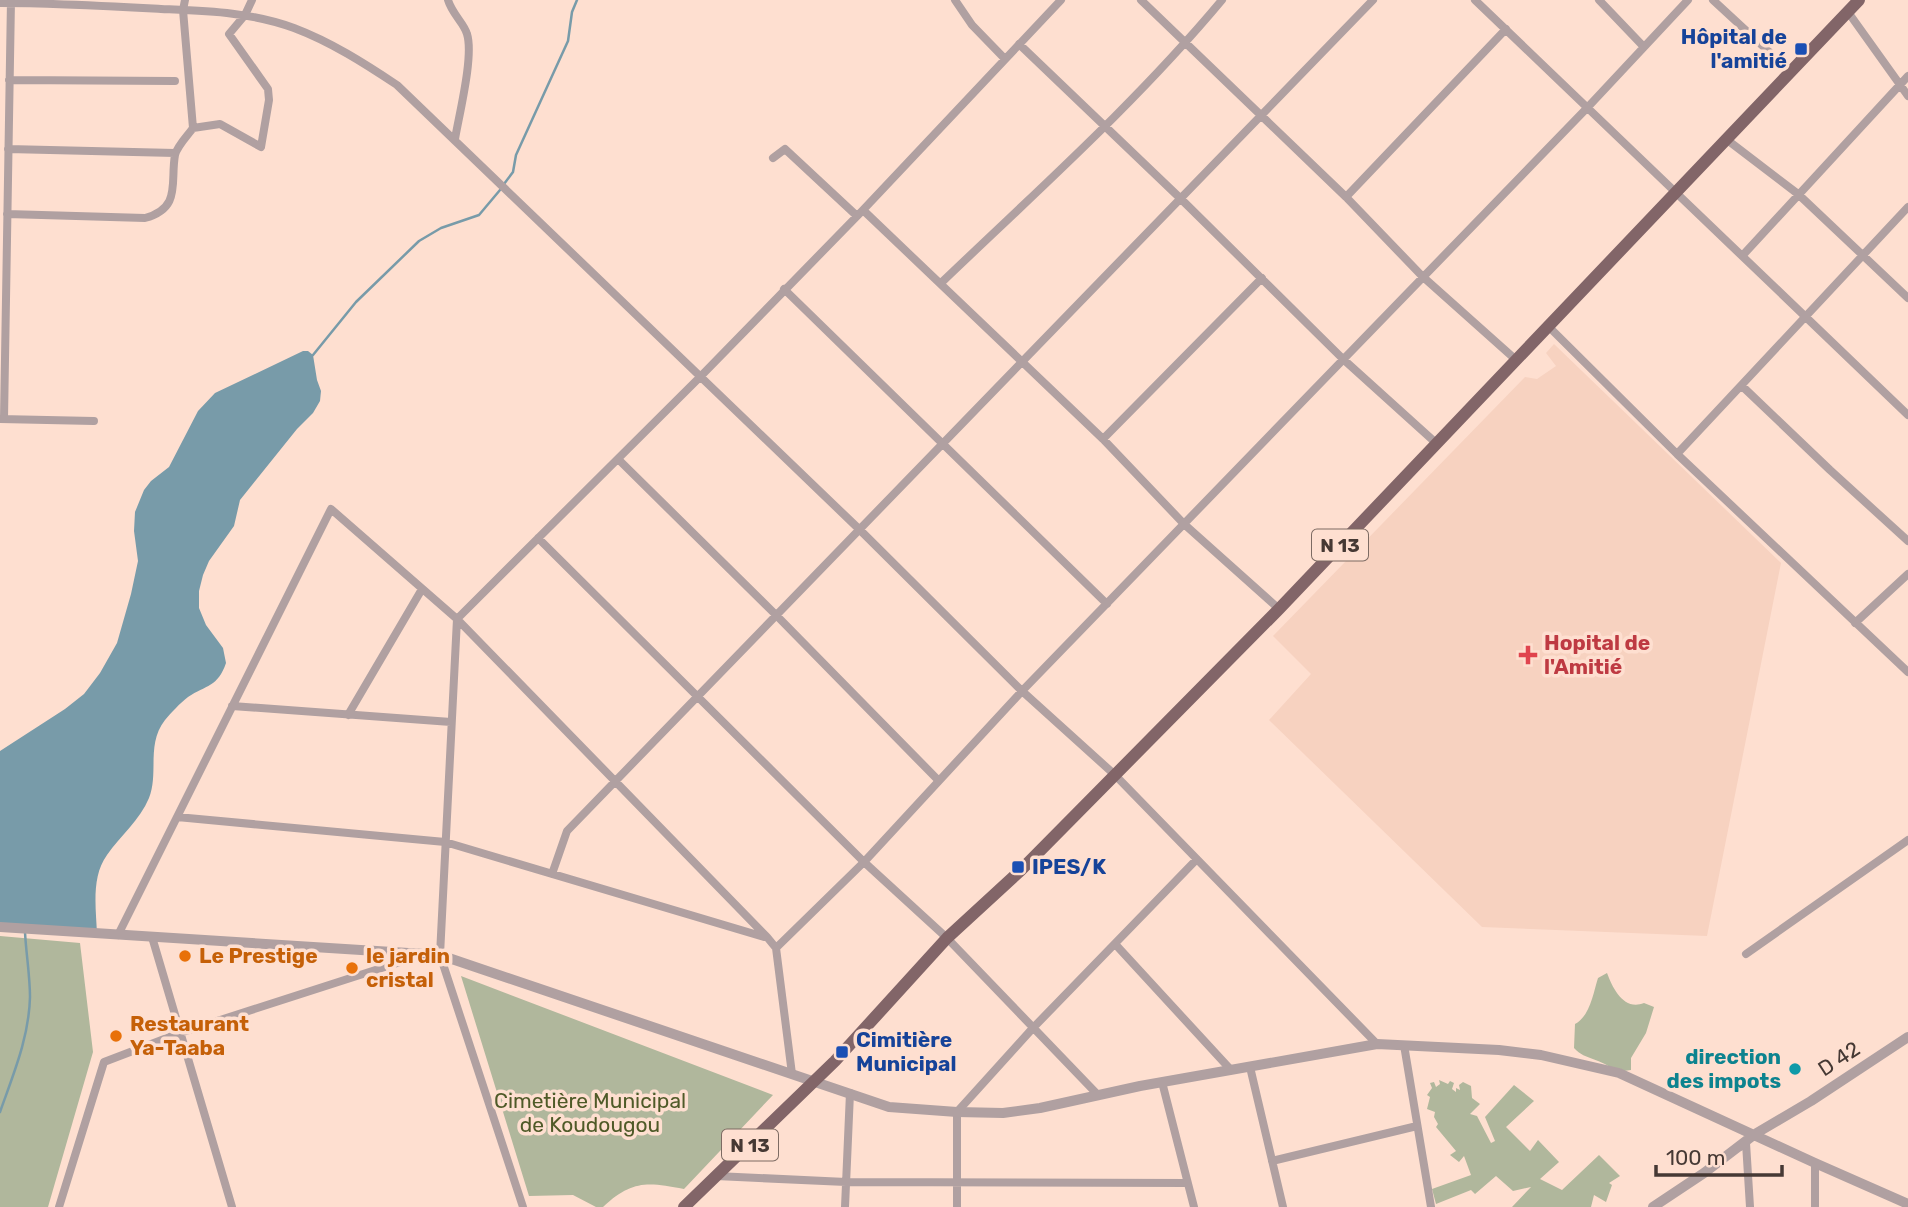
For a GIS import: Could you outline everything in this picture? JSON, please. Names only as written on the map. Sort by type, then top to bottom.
[{"type":"main road","name":"N 13","points":[[684,1207],[835,1061],[947,938],[1021,870],[1279,609],[1859,0]]},
{"type":"street","points":[[7,214],[145,218],[155,215],[169,202],[175,182],[176,153],[193,128],[183,10],[185,0]]},
{"type":"street","points":[[193,128],[220,124],[261,147],[269,100],[268,89],[229,34],[252,0]]},
{"type":"street","points":[[448,0],[456,19],[467,34],[468,67],[455,139]]},
{"type":"street","points":[[955,0],[972,24],[1005,59]]},
{"type":"street","points":[[523,1207],[440,956],[457,619],[701,376],[860,213],[1061,0]]},
{"type":"street","points":[[1141,0],[1346,197],[1422,276],[1515,359]]},
{"type":"street","points":[[942,283],[1187,43],[1222,0]]},
{"type":"street","points":[[552,874],[567,831],[1373,0]]},
{"type":"street","points":[[1475,0],[1908,415]]},
{"type":"street","points":[[1599,0],[1643,46]]},
{"type":"street","points":[[776,948],[864,862],[1022,691],[1587,108],[1688,0]]},
{"type":"street","points":[[1713,0],[1791,72]]},
{"type":"street","points":[[10,2],[2,419],[94,421]]},
{"type":"street","points":[[0,3],[93,2],[244,15],[293,28],[348,54],[397,85],[860,530],[1022,691],[1115,775],[1377,1044]]},
{"type":"street","points":[[1848,12],[1908,96]]},
{"type":"street","points":[[1346,197],[1506,29]]},
{"type":"street","points":[[1019,44],[1343,359],[1436,443]]},
{"type":"street","points":[[0,60],[10,48]]},
{"type":"street","points":[[1743,255],[1908,76]]},
{"type":"street","points":[[9,80],[174,81]]},
{"type":"street","points":[[1726,138],[1798,194],[1908,298]]},
{"type":"street","points":[[8,149],[176,153]]},
{"type":"street","points":[[773,158],[785,149],[942,283],[1103,439],[1184,524],[1279,609]]},
{"type":"street","points":[[1677,454],[1908,207]]},
{"type":"street","points":[[1103,439],[1262,278]]},
{"type":"street","points":[[784,289],[1107,604]]},
{"type":"street","points":[[1547,325],[1677,454],[1908,672]]},
{"type":"street","points":[[1742,386],[1908,541]]},
{"type":"street","points":[[618,459],[938,780]]},
{"type":"street","points":[[118,935],[331,509],[457,619],[776,948],[792,1074]]},
{"type":"street","points":[[538,538],[864,862],[947,938],[1098,1095]]},
{"type":"street","points":[[1855,623],[1908,574]]},
{"type":"street","points":[[348,715],[422,589]]},
{"type":"street","points":[[232,706],[452,722]]},
{"type":"street","points":[[177,817],[445,842],[767,937]]},
{"type":"street","points":[[1746,954],[1908,840]]},
{"type":"street","points":[[957,1207],[957,1112],[1032,1029],[1197,859]]},
{"type":"street","points":[[0,927],[440,956],[889,1107],[1003,1113],[1377,1044],[1499,1050],[1541,1055],[1619,1073],[1908,1204]]},
{"type":"street","points":[[152,937],[232,1207]]},
{"type":"street","points":[[1115,945],[1231,1070]]},
{"type":"street","points":[[59,1207],[104,1062],[180,1032],[425,954]]},
{"type":"street","name":"D 42","points":[[1651,1207],[1746,1143],[1755,1134],[1811,1101],[1908,1037]]},
{"type":"street","points":[[1404,1045],[1431,1207]]},
{"type":"street","points":[[1250,1067],[1283,1207]]},
{"type":"street","points":[[1162,1082],[1194,1207]]},
{"type":"street","points":[[845,1207],[850,1093]]},
{"type":"street","points":[[1272,1161],[1417,1126]]},
{"type":"street","points":[[1746,1143],[1750,1207]]},
{"type":"street","points":[[1815,1163],[1815,1207]]},
{"type":"street","points":[[716,1176],[846,1182],[957,1180],[1187,1183]]},
{"type":"street","points":[[1892,1195],[1892,1207]]},
{"type":"shaded area","name":"Hopital de l'Amitié","points":[[1554,344],[1781,563],[1707,936],[1482,927],[1269,720],[1311,674],[1273,636],[1525,377],[1537,379],[1556,366],[1546,353]]},
{"type":"green space","points":[[0,936],[80,943],[93,1052],[48,1207],[0,1207]]},
{"type":"green space","points":[[1607,973],[1612,986],[1625,1001],[1654,1007],[1646,1033],[1631,1058],[1631,1070],[1616,1072],[1574,1048],[1575,1024],[1588,1010],[1598,978]]},
{"type":"green space","name":"Cimetière Municipal de Koudougou","points":[[461,976],[773,1095],[684,1189],[640,1185],[623,1192],[603,1207],[596,1207],[573,1195],[529,1196]]},
{"type":"green space","points":[[1439,1080],[1448,1084],[1450,1081],[1454,1083],[1452,1089],[1456,1092],[1456,1088],[1460,1090],[1459,1085],[1463,1082],[1471,1086],[1472,1098],[1480,1104],[1470,1114],[1477,1116],[1491,1143],[1495,1141],[1485,1117],[1514,1085],[1534,1101],[1506,1127],[1530,1151],[1538,1140],[1559,1162],[1540,1179],[1562,1190],[1599,1155],[1620,1176],[1609,1183],[1612,1185],[1606,1202],[1594,1195],[1591,1207],[1512,1207],[1531,1187],[1513,1191],[1496,1176],[1475,1194],[1471,1190],[1436,1204],[1432,1189],[1471,1175],[1464,1156],[1459,1162],[1450,1155],[1456,1151],[1436,1127],[1438,1124],[1434,1117],[1435,1112],[1427,1109],[1430,1097],[1427,1095],[1432,1088],[1430,1083],[1434,1082],[1436,1087],[1440,1084]]},
{"type":"water","points":[[303,351],[313,355],[321,391],[320,401],[240,500],[234,526],[209,561],[203,575],[199,608],[206,625],[223,648],[226,663],[215,681],[185,699],[159,729],[149,798],[135,821],[107,855],[99,873],[96,893],[97,934],[0,927],[0,751],[65,709],[84,694],[100,673],[117,643],[131,594],[138,561],[134,531],[135,512],[144,490],[169,467],[198,411],[215,393]]},
{"type":"waterway","points":[[504,184],[513,172],[516,155],[568,41],[572,12],[577,0]]},
{"type":"waterway","points":[[313,355],[356,302],[419,241],[441,228],[479,215],[500,190]]},
{"type":"waterway","points":[[0,1112],[20,1056],[27,1027],[30,989],[25,932]]},
{"type":"place","name":"Hôpital de l'amitié","points":[[1801,49]]},
{"type":"place","name":"Hopital de l'Amitié","points":[[1528,655]]},
{"type":"place","name":"IPES/K","points":[[1018,867]]},
{"type":"place","name":"Le Prestige","points":[[185,956]]},
{"type":"place","name":"le jardin cristal","points":[[352,968]]},
{"type":"place","name":"Restaurant Ya-Taaba","points":[[116,1036]]},
{"type":"place","name":"Cimitière Municipal","points":[[842,1052]]},
{"type":"place","name":"direction des impots","points":[[1795,1069]]}]
